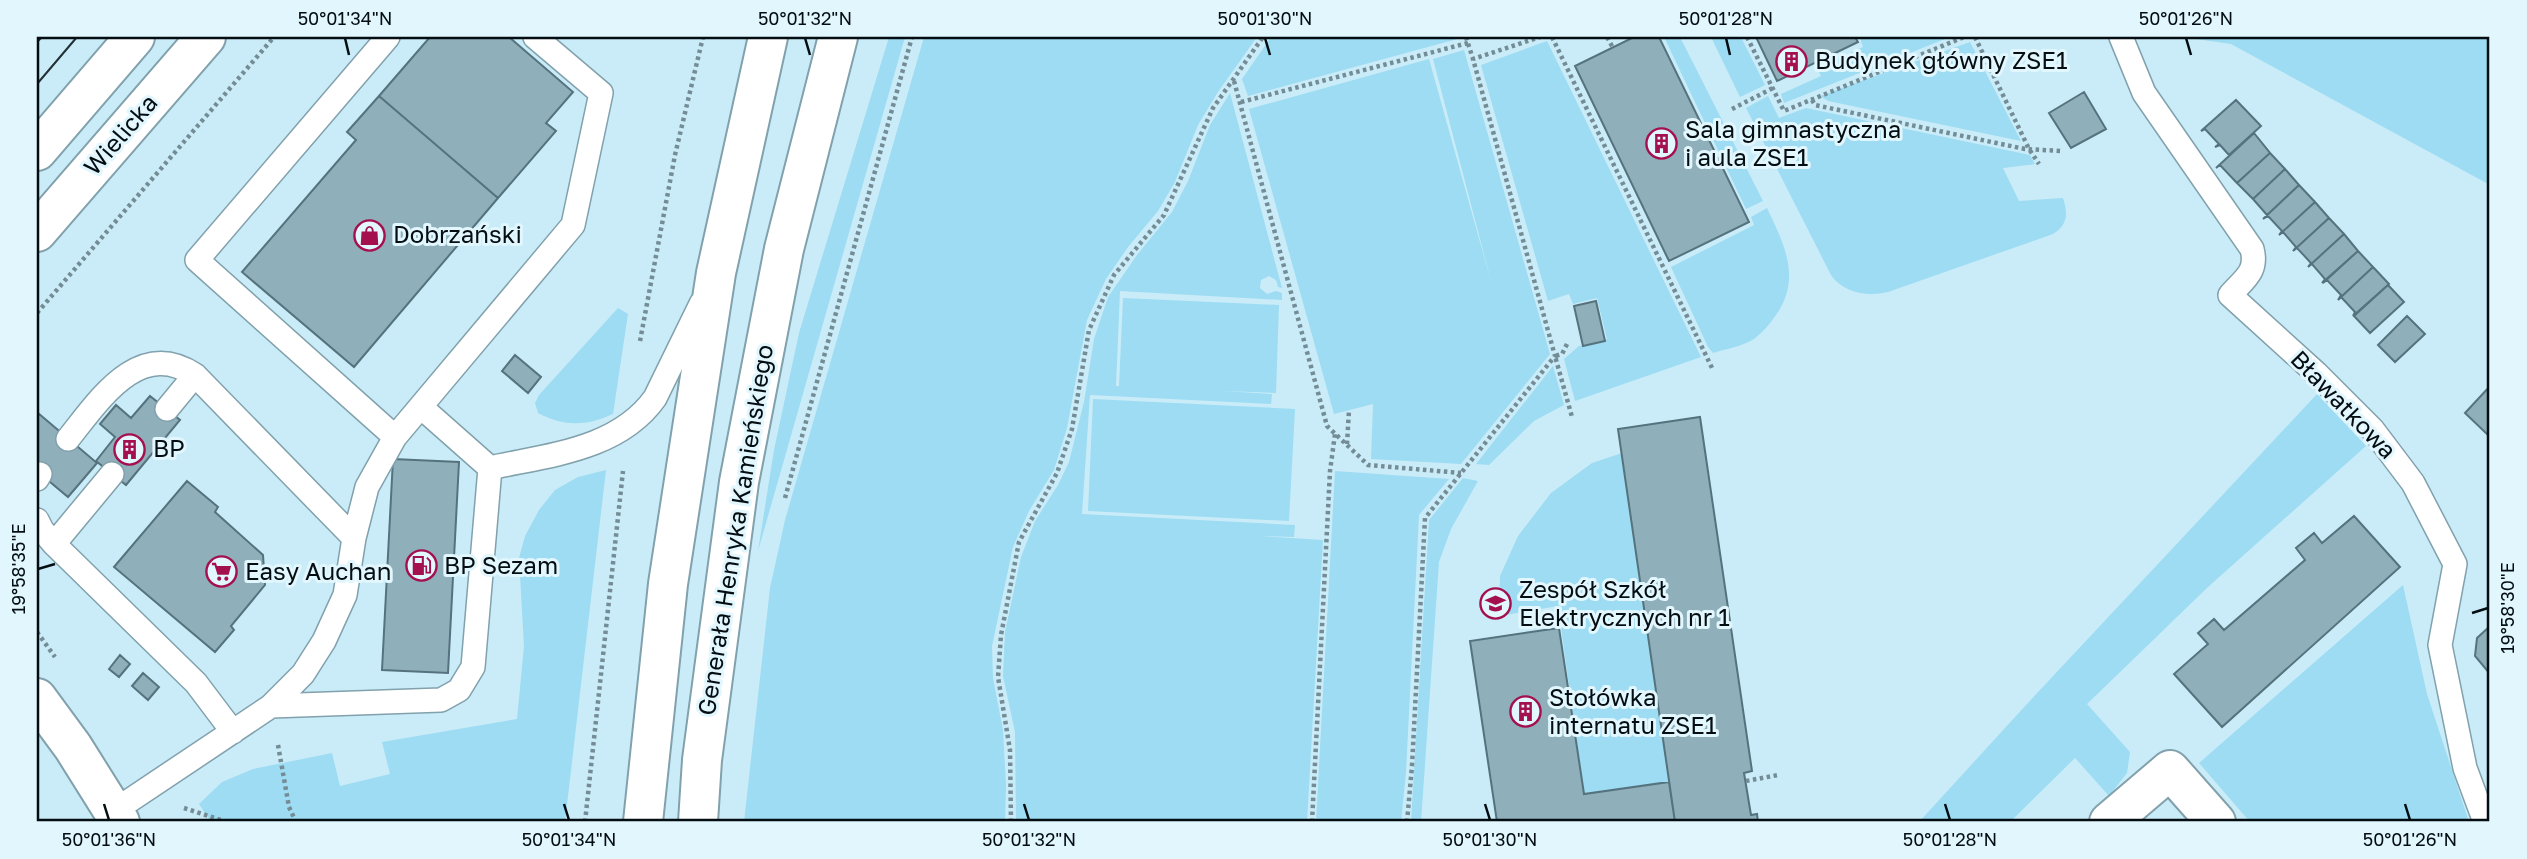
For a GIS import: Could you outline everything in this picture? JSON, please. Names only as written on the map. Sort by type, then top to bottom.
[{"type":"main road","points":[[37,151],[135,37]]},
{"type":"main road","name":"Wielicka","points":[[37,232],[206,37]]},
{"type":"main road","points":[[643,822],[668,584],[716,273],[768,37]]},
{"type":"main road","name":"Generała Henryka Kamieńskiego","points":[[698,822],[702,760],[741,469],[784,249],[838,37]]},
{"type":"main road","points":[[37,698],[73,747],[117,817]]},
{"type":"main road","points":[[2109,822],[2170,769],[2216,822]]},
{"type":"lane","points":[[388,37],[197,260],[395,437]]},
{"type":"lane","points":[[117,817],[271,706],[303,674],[324,641],[345,595],[354,538],[367,487],[395,437],[573,225],[601,93],[535,37]]},
{"type":"lane","name":"Bławatkowa","points":[[2121,37],[2144,93],[2155,111],[2252,248],[2255,260],[2252,270],[2230,295],[2316,373],[2373,430],[2413,482],[2455,565],[2440,645],[2465,768],[2485,822]]},
{"type":"lane","points":[[489,468],[584,447],[613,435],[637,419],[655,398],[716,273]]},
{"type":"lane","points":[[68,439],[104,393],[122,377],[141,367],[159,363],[188,370],[354,538]]},
{"type":"lane","points":[[167,409],[188,370]]},
{"type":"lane","points":[[422,407],[489,468]]},
{"type":"lane","points":[[271,706],[441,700],[460,690],[473,667],[489,468]]},
{"type":"lane","points":[[54,544],[112,474]]},
{"type":"lane","points":[[37,520],[54,544],[196,683],[233,732]]},
{"type":"path","points":[[37,313],[274,37]]},
{"type":"path","points":[[782,509],[912,37]]},
{"type":"path","points":[[1011,822],[1010,750],[998,677],[1000,635],[1019,542],[1057,473],[1065,451],[1072,429],[1090,330],[1114,275],[1164,215],[1213,108],[1263,37]]},
{"type":"path","points":[[1466,37],[1572,417]]},
{"type":"path","points":[[1473,59],[1540,37]]},
{"type":"path","points":[[1552,37],[1713,370]]},
{"type":"path","points":[[1607,37],[1613,48]]},
{"type":"path","points":[[1747,37],[1784,111],[1964,37]]},
{"type":"path","points":[[1975,37],[2029,149],[2039,164]]},
{"type":"path","points":[[1241,103],[1468,43]]},
{"type":"path","points":[[1234,80],[1327,426],[1368,465],[1461,473]]},
{"type":"path","points":[[1732,109],[1773,88]]},
{"type":"path","points":[[1811,100],[1815,105],[2029,149],[2062,151]]},
{"type":"path","points":[[1406,822],[1412,766],[1425,518],[1555,356],[1562,354],[1567,344]]},
{"type":"path","points":[[1347,444],[1349,410]]},
{"type":"path","points":[[1311,822],[1335,433]]},
{"type":"path","points":[[271,706],[289,807],[296,822]]},
{"type":"path","points":[[1746,781],[1778,775]]},
{"type":"shaded area","points":[[889,37],[905,37],[758,551],[774,450],[799,333]]},
{"type":"shaded area","points":[[924,37],[1257,37],[1198,125],[1175,182],[1158,211],[1106,279],[1087,320],[1067,428],[1054,470],[1029,511],[1013,547],[992,646],[993,678],[1003,730],[1005,822],[744,822],[770,588],[785,520]]},
{"type":"shaded area","points":[[1271,37],[1461,38],[1248,96],[1242,79]]},
{"type":"shaded area","points":[[1664,37],[1680,37],[1763,201],[1746,209]]},
{"type":"shaded area","points":[[1711,37],[1741,37],[1765,85],[1740,97]]},
{"type":"shaded area","points":[[1862,37],[1950,37],[1784,103],[1781,94],[1821,76],[1817,68],[1863,47]]},
{"type":"shaded area","points":[[2182,37],[2490,37],[2490,185],[2231,44]]},
{"type":"shaded area","points":[[1547,41],[1701,357],[1575,401],[1564,359],[1579,346],[1607,339],[1597,298],[1573,304],[1569,294],[1548,301],[1481,65]]},
{"type":"shaded area","points":[[1970,42],[2021,141],[1828,101],[1820,96]]},
{"type":"shaded area","points":[[1464,50],[1550,354],[1461,464],[1371,459],[1373,404],[1334,414],[1249,109],[1429,59],[1492,285],[1433,59]]},
{"type":"shaded area","points":[[1230,93],[1282,288],[1269,276],[1261,280],[1260,288],[1267,294],[1276,291],[1282,293],[1282,300],[1120,291],[1116,386],[1119,386],[1123,298],[1279,305],[1276,393],[1223,391],[1272,394],[1271,404],[1090,395],[1082,514],[1295,525],[1294,537],[1259,536],[1323,540],[1307,822],[1016,822],[1015,732],[1003,676],[1005,632],[1021,557],[1035,521],[1069,462],[1084,402],[1094,339],[1108,297],[1172,212],[1188,181],[1210,125]]},
{"type":"shaded area","points":[[1768,96],[1779,118],[1806,108],[2030,155],[2035,164],[2003,168],[2019,201],[2063,198],[2066,209],[2064,223],[2053,234],[1888,292],[1864,294],[1849,290],[1831,275],[1746,108]]},
{"type":"shaded area","points":[[1767,208],[1788,261],[1788,288],[1784,301],[1771,322],[1754,339],[1713,353],[1671,267],[1754,225],[1751,217]]},
{"type":"shaded area","points":[[618,308],[628,314],[613,414],[585,423],[566,423],[538,413],[535,403],[539,395]]},
{"type":"shaded area","points":[[1553,366],[1564,405],[1534,421],[1489,465],[1476,464]]},
{"type":"shaded area","points":[[2317,394],[2366,446],[2208,587],[2087,704],[2130,752],[2127,773],[2109,796],[2075,758],[2010,822],[1919,822],[2026,705]]},
{"type":"shaded area","points":[[1093,399],[1295,409],[1289,521],[1088,511]]},
{"type":"shaded area","points":[[1622,453],[1669,782],[1584,794],[1558,606],[1499,616],[1500,576],[1518,536],[1551,493],[1592,463]]},
{"type":"shaded area","points":[[606,470],[565,822],[211,822],[199,804],[222,782],[253,769],[332,753],[340,786],[390,774],[382,742],[517,719],[524,646],[519,558],[525,536],[539,510],[555,490],[578,477]]},
{"type":"shaded area","points":[[1335,471],[1449,479],[1419,515],[1401,822],[1316,822]]},
{"type":"shaded area","points":[[1463,478],[1478,481],[1451,529],[1439,562],[1421,822],[1411,822],[1429,520]]},
{"type":"shaded area","points":[[2403,585],[2427,694],[2469,822],[2250,822],[2199,763]]},
{"type":"building","points":[[430,37],[509,37],[573,92],[546,123],[556,131],[498,198],[379,96]]},
{"type":"building","name":"Sala gimnastyczna i aula ZSE1","points":[[1634,37],[1659,37],[1749,222],[1669,261],[1575,66]]},
{"type":"building","name":"Budynek główny ZSE1","points":[[1756,37],[1855,37],[1858,42],[1777,81]]},
{"type":"building","points":[[2084,92],[2106,129],[2071,148],[2049,113]]},
{"type":"building","name":"Dobrzański","points":[[379,96],[498,198],[354,367],[242,272],[356,140],[347,132]]},
{"type":"building","points":[[2236,100],[2261,126],[2229,155],[2220,145],[2215,147],[2219,144],[2205,129],[2201,131]]},
{"type":"building","points":[[2254,133],[2270,153],[2237,183],[2220,165],[2216,168]]},
{"type":"building","points":[[2270,153],[2285,169],[2253,199],[2237,183]]},
{"type":"building","points":[[2285,169],[2299,185],[2267,215],[2253,199]]},
{"type":"building","points":[[2299,185],[2315,202],[2279,235],[2282,231],[2268,216],[2263,219]]},
{"type":"building","points":[[2315,202],[2329,218],[2293,251],[2296,247],[2283,232],[2279,235]]},
{"type":"building","points":[[2329,218],[2344,234],[2308,267],[2311,263],[2297,248],[2293,251]]},
{"type":"building","points":[[2344,234],[2358,251],[2322,283],[2325,279],[2312,264],[2308,267]]},
{"type":"building","points":[[2358,251],[2373,267],[2338,300],[2341,295],[2327,280],[2323,283]]},
{"type":"building","points":[[2373,267],[2389,284],[2353,316],[2355,312],[2341,297]]},
{"type":"building","points":[[2388,285],[2404,302],[2370,333],[2354,316]]},
{"type":"building","points":[[1596,301],[1605,341],[1583,346],[1574,306]]},
{"type":"building","points":[[2407,316],[2425,334],[2395,362],[2378,345]]},
{"type":"building","points":[[515,355],[541,377],[528,393],[502,371]]},
{"type":"building","points":[[2490,386],[2490,437],[2465,413]]},
{"type":"building","name":"BP","points":[[150,396],[180,420],[126,485],[96,461],[115,437],[100,424],[116,405],[131,418]]},
{"type":"building","name":"BP","points":[[38,413],[97,463],[68,497],[37,471]]},
{"type":"building","points":[[1700,417],[1752,771],[1744,773],[1751,815],[1757,814],[1758,822],[1675,822],[1618,429]]},
{"type":"building","name":"BP Sezam","points":[[393,459],[459,462],[448,673],[382,670]]},
{"type":"building","points":[[187,481],[218,507],[215,512],[263,555],[265,585],[231,626],[234,630],[215,652],[114,567]]},
{"type":"building","points":[[2354,516],[2400,567],[2222,727],[2174,674],[2208,644],[2198,633],[2214,619],[2224,630],[2305,560],[2296,548],[2314,533],[2322,543]]},
{"type":"building","points":[[2490,626],[2490,674],[2475,656],[2477,638]]},
{"type":"building","name":"Stołówka internatu ZSE1","points":[[1559,628],[1584,794],[1669,782],[1675,822],[1497,822],[1470,641]]},
{"type":"building","points":[[120,655],[130,664],[119,677],[109,669]]},
{"type":"building","points":[[143,673],[159,687],[148,700],[132,686]]},
{"type":"tram line","points":[[37,42],[42,37]]},
{"type":"tram line","points":[[37,84],[77,37]]},
{"type":"place","name":"Budynek główny ZSE1","points":[[1792,61]]},
{"type":"place","name":"Sala gimnastyczna i aula ZSE1","points":[[1662,144]]},
{"type":"place","name":"Dobrzański","points":[[370,235]]},
{"type":"place","name":"BP","points":[[130,449]]},
{"type":"place","name":"BP Sezam","points":[[421,566]]},
{"type":"place","name":"Easy Auchan","points":[[222,572]]},
{"type":"place","name":"Zespół Szkół Elektrycznych nr 1","points":[[1496,604]]},
{"type":"place","name":"Stołówka internatu ZSE1","points":[[1526,712]]}]
